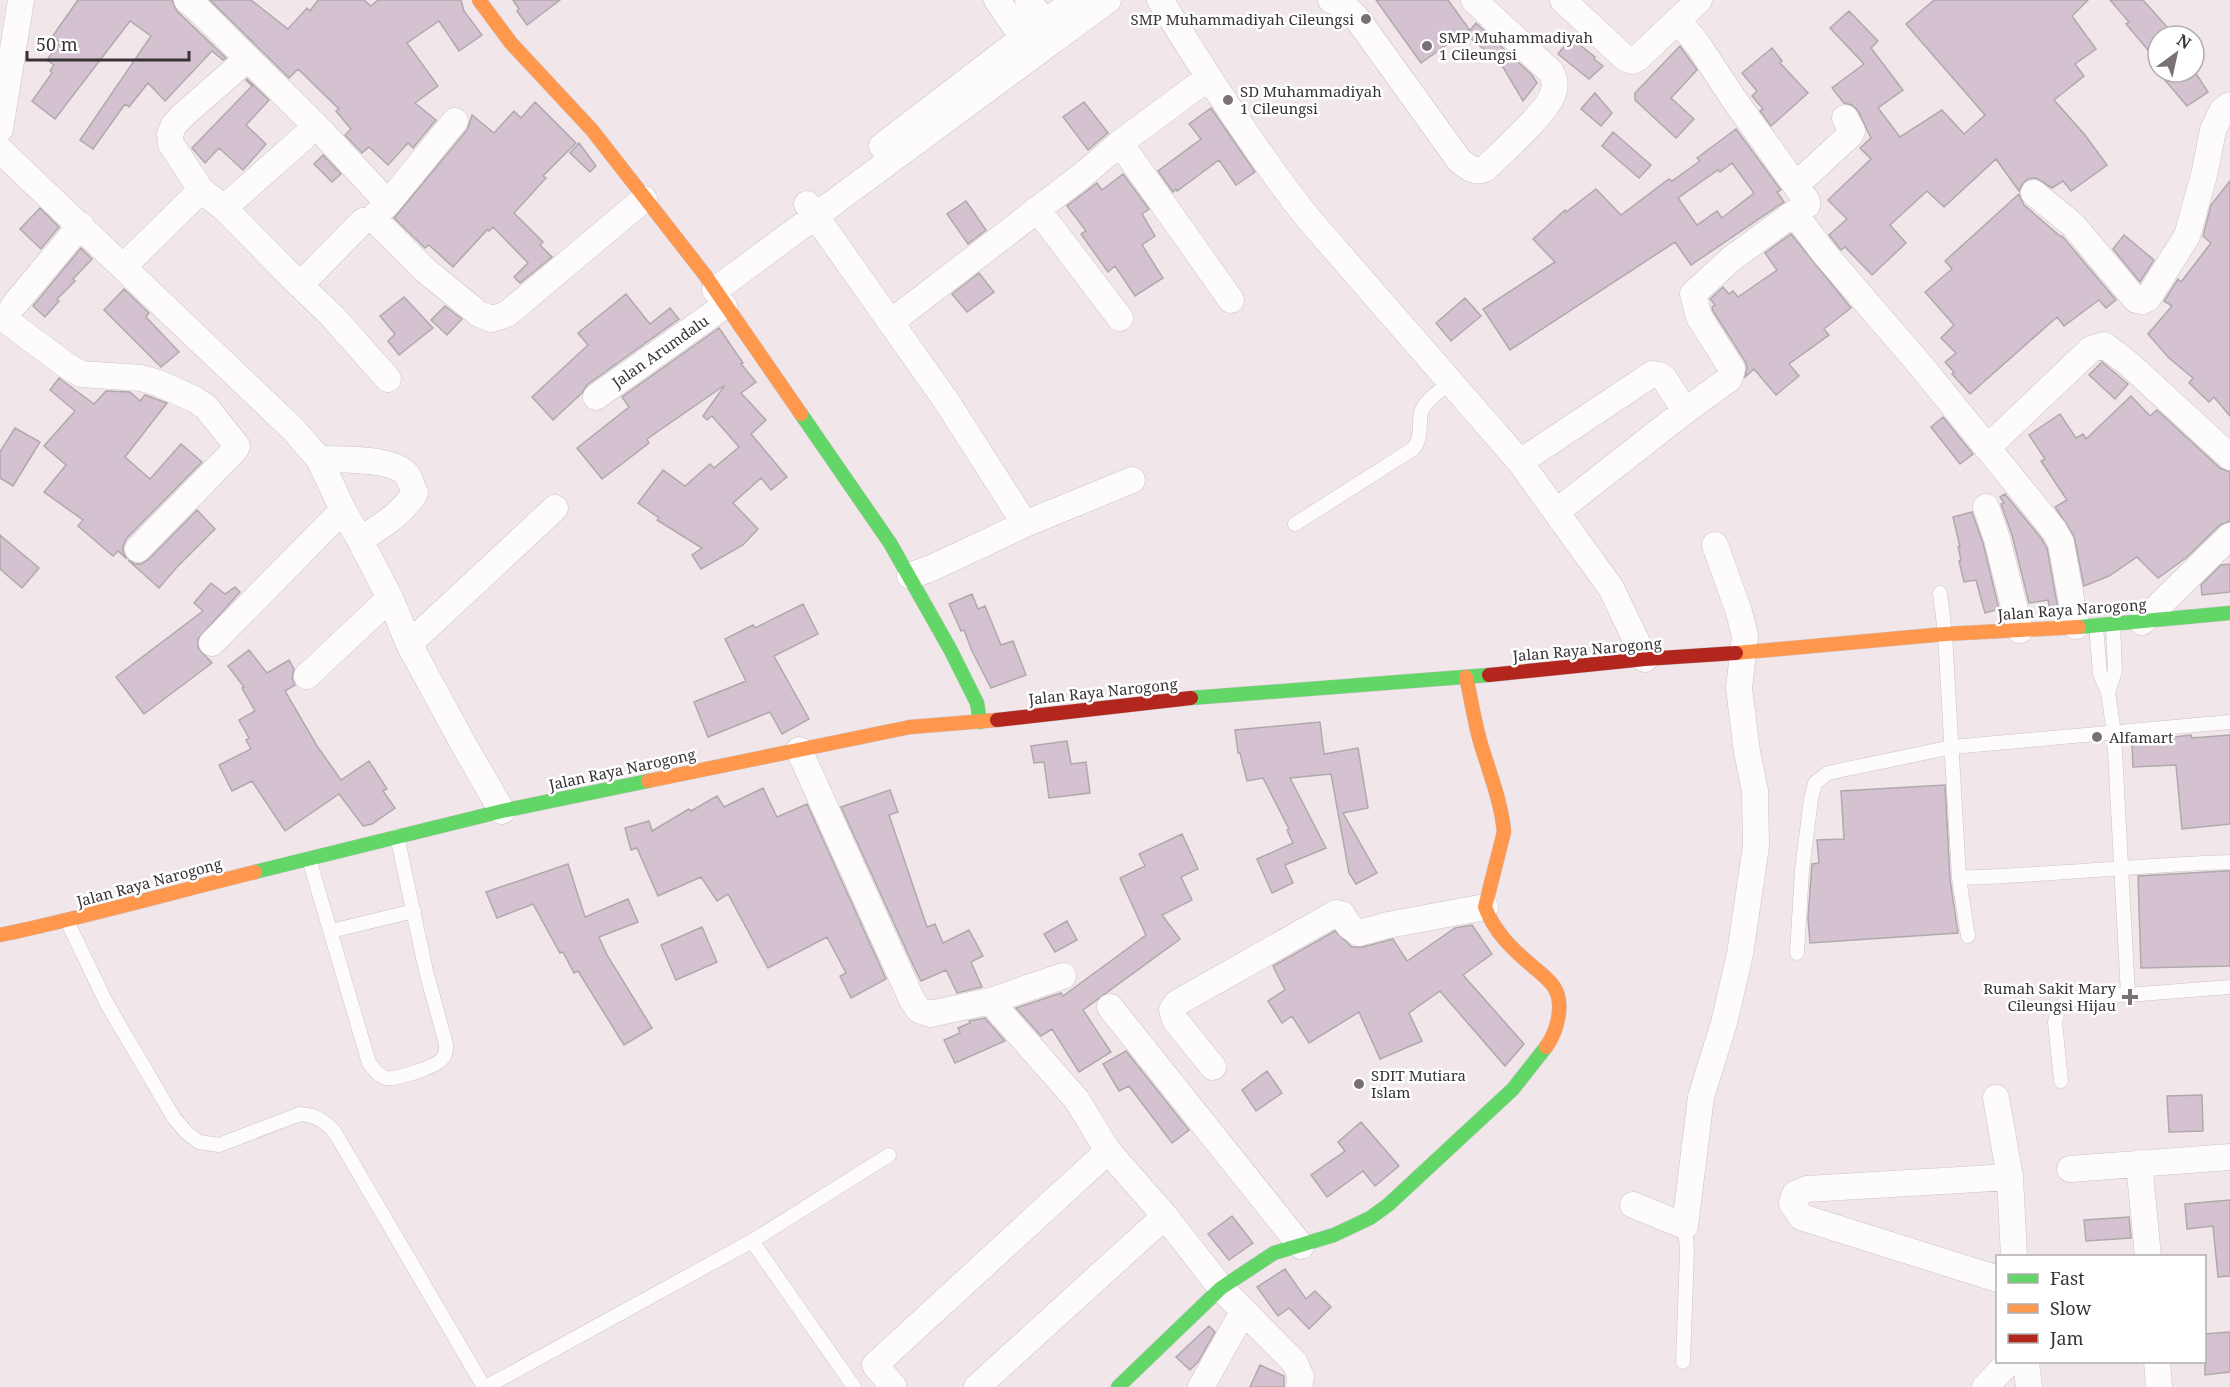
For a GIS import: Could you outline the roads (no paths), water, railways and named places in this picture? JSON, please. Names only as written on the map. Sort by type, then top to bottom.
[{"type":"main road","points":[[479,0],[511,43],[592,130],[714,290],[890,543],[950,649],[977,703],[980,722]]},
{"type":"main road","name":"Jalan Raya Narogong","points":[[0,935],[67,921],[97,911],[502,811],[910,727],[980,722],[1178,699],[1466,677],[1645,659],[1744,653],[1945,634],[2142,622],[2230,613]]},
{"type":"main road","points":[[1118,1387],[1221,1288],[1274,1253],[1356,1226],[1388,1205],[1488,1115],[1513,1089],[1551,1040],[1557,1026],[1558,1016],[1559,1001],[1555,988],[1497,933],[1485,907],[1504,832],[1497,792],[1480,741],[1466,677]]},
{"type":"street","points":[[187,0],[322,132],[388,203]]},
{"type":"street","points":[[997,0],[1028,46]]},
{"type":"street","points":[[1028,0],[1050,30]]},
{"type":"street","points":[[1050,30],[1076,0]]},
{"type":"street","points":[[1050,30],[1108,0]]},
{"type":"street","points":[[1160,0],[1208,78],[1307,217],[1520,462],[1611,588],[1645,659]]},
{"type":"street","points":[[1331,0],[1345,7],[1356,17],[1459,160],[1467,167],[1480,171],[1485,169],[1538,117],[1553,96],[1555,85],[1551,72],[1474,0]]},
{"type":"street","points":[[1563,0],[1632,62],[1699,0]]},
{"type":"street","points":[[0,129],[16,4]]},
{"type":"street","points":[[1556,512],[1729,379],[1732,369],[1699,317],[1692,299],[1693,292],[1731,259],[1807,203],[1699,46],[1678,20]]},
{"type":"street","name":"Jalan Arumdalu","points":[[596,397],[714,290],[811,211],[1050,30]]},
{"type":"street","points":[[238,68],[174,125],[170,134],[171,144],[201,190],[224,208],[333,317],[388,379]]},
{"type":"street","points":[[891,322],[1084,174],[1120,143],[1208,78]]},
{"type":"street","points":[[2034,193],[2073,225],[2136,300],[2142,301],[2148,298],[2187,236],[2205,171],[2213,130],[2222,111],[2230,105]]},
{"type":"street","points":[[1796,185],[1850,135],[1851,129],[1845,118]]},
{"type":"street","points":[[455,121],[373,218],[425,270],[479,314],[492,319],[507,314],[644,199]]},
{"type":"street","points":[[224,208],[304,137]]},
{"type":"street","points":[[1120,143],[1231,300]]},
{"type":"street","points":[[0,150],[294,430],[319,459],[343,510],[390,598],[409,644],[502,811]]},
{"type":"street","points":[[123,267],[201,190]]},
{"type":"street","points":[[1037,209],[1120,318]]},
{"type":"street","points":[[811,211],[947,402],[1025,524]]},
{"type":"street","points":[[1794,213],[1824,253],[2042,513],[2061,543],[2086,626]]},
{"type":"street","points":[[300,285],[363,221]]},
{"type":"street","points":[[81,225],[7,310],[81,374],[141,378],[194,399],[206,407],[237,446],[234,452],[138,549]]},
{"type":"street","points":[[1988,448],[2091,349],[2104,345],[2129,364],[2230,457]]},
{"type":"street","points":[[1520,462],[1652,374],[1664,378],[1685,411]]},
{"type":"street","points":[[319,459],[378,462],[407,474],[414,493],[407,505],[398,515],[360,540]]},
{"type":"street","points":[[910,576],[1025,524],[1132,480]]},
{"type":"street","points":[[1986,507],[2020,630]]},
{"type":"street","points":[[409,644],[555,508]]},
{"type":"street","points":[[212,643],[343,510]]},
{"type":"street","points":[[2142,622],[2230,536]]},
{"type":"street","points":[[1633,1205],[1685,1226],[1701,1097],[1724,1023],[1740,954],[1756,846],[1755,791],[1747,752],[1739,688],[1745,636],[1715,545]]},
{"type":"street","points":[[307,676],[390,598]]},
{"type":"street","points":[[799,750],[912,1000],[919,1010],[930,1014],[990,1001],[1064,976]]},
{"type":"street","points":[[1213,1067],[1175,1020],[1172,1010],[1177,1003],[1336,913],[1341,914],[1349,926],[1359,933],[1388,925],[1485,907]]},
{"type":"street","points":[[990,1001],[1077,1100],[1108,1150],[1165,1216],[1221,1288],[1295,1363],[1302,1377],[1299,1387]]},
{"type":"street","points":[[1110,1008],[1301,1246]]},
{"type":"street","points":[[1996,1098],[2010,1177],[2014,1255]]},
{"type":"street","points":[[894,1387],[875,1365],[1108,1150]]},
{"type":"street","points":[[2070,1169],[2230,1157]]},
{"type":"street","points":[[2139,1163],[2148,1255]]},
{"type":"street","points":[[1996,1278],[1801,1217],[1792,1203],[1794,1194],[1807,1189],[2010,1177]]},
{"type":"street","points":[[977,1387],[1165,1216]]},
{"type":"street","points":[[1201,1387],[1243,1312]]},
{"type":"street","points":[[1985,1387],[2008,1363]]},
{"type":"street","points":[[2026,1363],[2029,1387]]},
{"type":"street","points":[[2157,1363],[2159,1387]]},
{"type":"lane","points":[[1295,524],[1413,449],[1418,443],[1424,405],[1451,381]]},
{"type":"lane","points":[[1940,593],[1945,634],[1959,878],[1968,936]]},
{"type":"lane","points":[[2108,692],[2115,671],[2113,624]]},
{"type":"lane","points":[[2086,626],[2100,674],[2108,692],[2114,733],[2127,995]]},
{"type":"lane","points":[[1797,953],[1802,870],[1811,799],[1815,783],[1828,773],[1952,747],[2230,722]]},
{"type":"lane","points":[[309,859],[369,1063],[382,1077],[390,1079],[432,1066],[446,1053],[446,1044],[426,971],[397,836]]},
{"type":"lane","points":[[1959,878],[2034,876],[2230,862]]},
{"type":"lane","points":[[331,931],[414,911]]},
{"type":"lane","points":[[67,921],[107,1004],[174,1118],[199,1142],[219,1145],[300,1114],[312,1115],[323,1120],[334,1131],[485,1387],[752,1240],[889,1155]]},
{"type":"lane","points":[[2061,1081],[2055,1022],[2059,1008],[2072,998],[2090,994],[2127,995],[2230,987]]},
{"type":"lane","points":[[1683,1362],[1685,1226]]},
{"type":"lane","points":[[752,1240],[854,1387]]},
{"type":"place","name":"SMP Muhammadiyah Cileungsi","points":[[1366,19]]},
{"type":"place","name":"SMP Muhammadiyah 1 Cileungsi","points":[[1427,46]]},
{"type":"place","name":"SD Muhammadiyah 1 Cileungsi","points":[[1228,100]]},
{"type":"place","name":"Alfamart","points":[[2097,737]]},
{"type":"place","name":"Rumah Sakit Mary Cileungsi Hijau","points":[[2130,997]]},
{"type":"place","name":"SDIT Mutiara Islam","points":[[1359,1084]]}]
